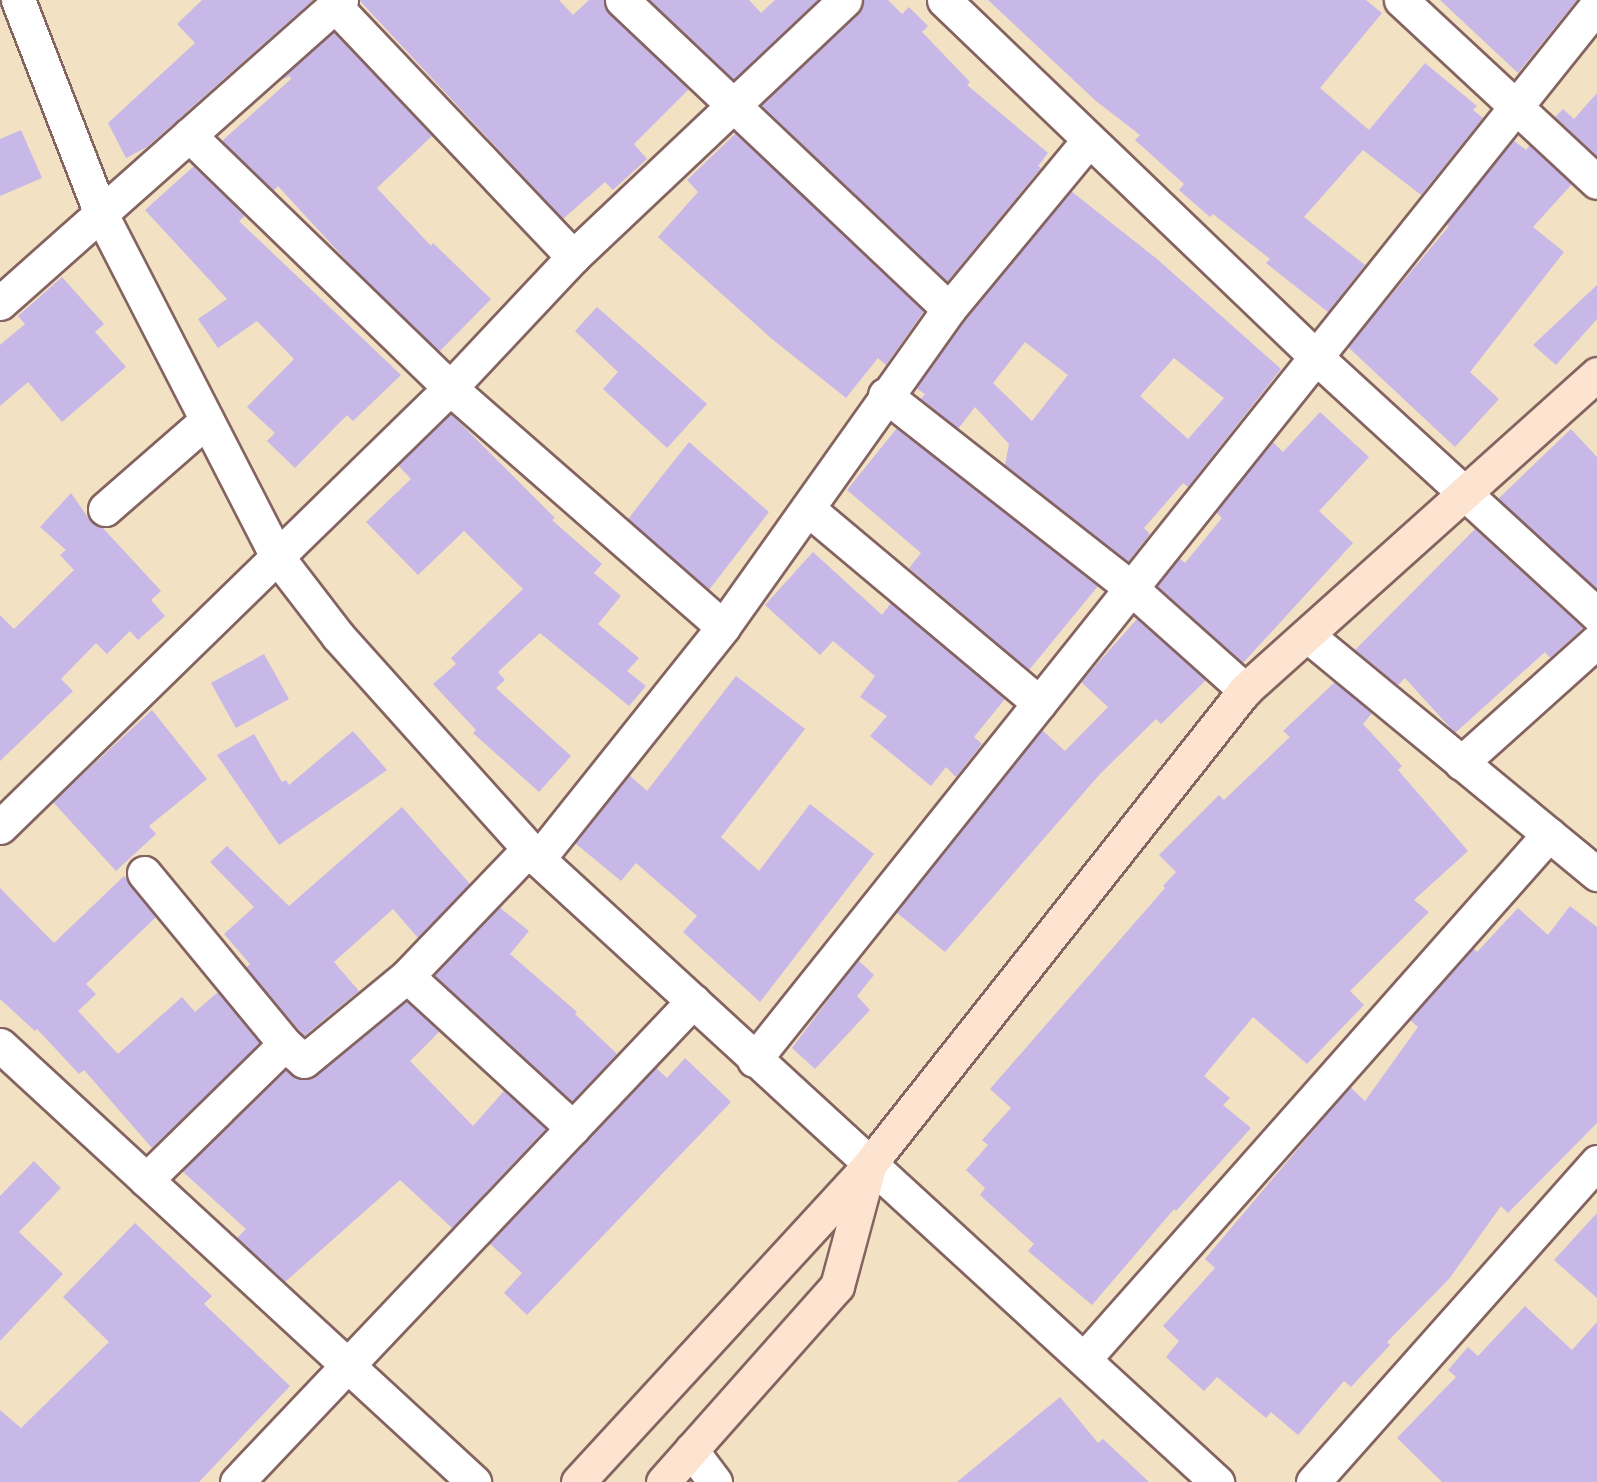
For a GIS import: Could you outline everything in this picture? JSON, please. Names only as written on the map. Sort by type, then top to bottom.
[{"type":"street","points":[[18,0],[101,214],[278,558],[338,636],[533,854],[754,1060],[1217,1482]]},
{"type":"street","points":[[622,0],[949,309]]},
{"type":"street","points":[[0,827],[450,388],[573,256],[845,0]]},
{"type":"street","points":[[944,0],[1088,141],[1317,358],[1597,615]]},
{"type":"street","points":[[1401,0],[1597,182]]},
{"type":"street","points":[[0,303],[338,3],[573,256]]},
{"type":"street","points":[[754,1060],[1518,108],[1597,5]]},
{"type":"street","points":[[189,135],[450,388],[723,627]]},
{"type":"street","points":[[144,873],[285,1044],[304,1061],[407,976],[533,854],[723,627],[808,509],[885,395],[949,309],[1088,141]]},
{"type":"street","points":[[578,1482],[869,1165],[1245,690],[1597,374]]},
{"type":"street","points":[[885,395],[1132,589],[1245,690]]},
{"type":"street","points":[[105,508],[207,420]]},
{"type":"street","points":[[808,509],[1039,703]]},
{"type":"street","points":[[1307,635],[1597,874]]},
{"type":"street","points":[[1461,763],[1597,641]]},
{"type":"street","points":[[1084,1359],[1549,834]]},
{"type":"street","points":[[407,976],[573,1128]]},
{"type":"street","points":[[237,1482],[693,1001]]},
{"type":"street","points":[[0,1044],[474,1482]]},
{"type":"street","points":[[146,1180],[285,1044]]},
{"type":"street","points":[[1313,1482],[1597,1162]]},
{"type":"street","points":[[663,1482],[837,1286],[869,1165]]},
{"type":"street","points":[[691,1450],[715,1482]]},
{"type":"building","points":[[202,0],[313,0],[147,147],[126,158],[108,123],[195,43],[177,24]]},
{"type":"building","points":[[359,0],[559,0],[573,15],[589,0],[604,0],[609,14],[689,89],[634,144],[647,159],[613,190],[605,182],[563,219]]},
{"type":"building","points":[[649,0],[749,0],[761,13],[775,0],[818,0],[734,80]]},
{"type":"building","points":[[863,0],[888,0],[902,14],[909,7],[928,26],[922,32],[970,82],[967,85],[1048,153],[1038,166],[1041,168],[947,282],[761,105],[858,14]]},
{"type":"building","points":[[988,0],[1366,0],[1382,13],[1320,88],[1369,130],[1425,63],[1477,106],[1473,110],[1483,118],[1421,195],[1363,150],[1304,217],[1365,265],[1328,312],[1266,263],[1270,259],[1213,214],[1210,217],[1179,190],[1184,184],[1135,140],[1140,135],[1096,101]]},
{"type":"building","points":[[1440,0],[1577,0],[1518,73]]},
{"type":"building","points":[[334,32],[432,136],[377,188],[431,246],[433,243],[491,299],[439,352],[356,271],[278,186],[273,191],[222,141],[291,79],[290,76],[276,82]]},
{"type":"building","points":[[1597,93],[1597,156],[1555,117],[1563,109],[1574,119]]},
{"type":"building","points":[[21,130],[42,178],[0,196],[0,139]]},
{"type":"building","points":[[736,133],[924,311],[886,365],[878,358],[846,398],[772,339],[658,237],[698,192],[687,180]]},
{"type":"building","points":[[1513,140],[1526,150],[1530,145],[1572,184],[1533,227],[1564,252],[1470,372],[1499,399],[1455,447],[1348,347],[1449,226],[1446,224]]},
{"type":"building","points":[[194,166],[245,216],[239,221],[401,375],[353,421],[347,415],[295,468],[267,441],[275,433],[247,407],[294,359],[257,321],[218,348],[198,319],[227,299],[145,210]]},
{"type":"building","points":[[1071,191],[1157,259],[1281,369],[1188,487],[1183,483],[1144,528],[1150,534],[1128,562],[1005,465],[1009,444],[975,407],[958,429],[921,399],[925,394],[916,388],[964,320]],"holes":[[[1025,342],[1068,375],[1032,421],[993,383]],[[1174,358],[1224,398],[1188,439],[1140,396]]]},
{"type":"building","points":[[62,277],[104,324],[95,332],[126,367],[62,422],[28,382],[0,406],[0,345],[25,324],[18,316]]},
{"type":"building","points":[[1597,285],[1597,319],[1556,365],[1533,345]]},
{"type":"building","points":[[597,307],[707,404],[667,448],[603,389],[618,372],[575,331]]},
{"type":"building","points":[[1320,412],[1369,457],[1319,511],[1353,543],[1243,663],[1157,586],[1179,558],[1185,563],[1222,518],[1216,512],[1272,441],[1283,452]]},
{"type":"building","points":[[451,414],[555,518],[552,520],[602,564],[594,573],[621,596],[598,624],[639,658],[627,671],[646,686],[629,706],[540,633],[498,672],[505,680],[496,688],[571,756],[539,792],[473,733],[476,730],[433,684],[456,664],[451,658],[523,589],[464,531],[418,575],[366,522],[411,479],[398,465]]},
{"type":"building","points":[[897,428],[1098,586],[1029,670],[909,568],[921,553],[847,490]]},
{"type":"building","points":[[1571,429],[1597,457],[1597,590],[1498,499]]},
{"type":"building","points":[[689,442],[769,512],[709,590],[628,519]]},
{"type":"building","points":[[71,493],[91,522],[102,527],[161,591],[151,600],[165,616],[138,640],[130,631],[107,654],[96,643],[61,679],[73,691],[0,761],[0,615],[14,629],[74,570],[60,555],[66,550],[40,527]]},
{"type":"building","points":[[1475,529],[1583,628],[1550,658],[1545,652],[1455,733],[1405,678],[1398,685],[1355,650]]},
{"type":"building","points":[[813,552],[882,615],[891,603],[1005,699],[974,737],[982,744],[956,777],[946,767],[931,786],[870,736],[887,716],[860,697],[875,676],[833,641],[820,655],[765,605]]},
{"type":"building","points":[[1137,619],[1206,680],[1161,724],[1156,719],[1100,774],[945,952],[896,912],[1042,730],[1065,751],[1108,707],[1081,682]]},
{"type":"building","points":[[264,654],[289,699],[236,728],[211,683]]},
{"type":"building","points":[[736,676],[805,729],[721,837],[759,871],[810,804],[874,854],[760,1002],[683,932],[697,916],[636,863],[621,881],[575,843],[629,775],[647,791]]},
{"type":"building","points":[[1335,682],[1372,713],[1363,724],[1402,766],[1398,770],[1468,851],[1414,900],[1429,912],[1350,991],[1364,1005],[1307,1064],[1253,1017],[1204,1076],[1230,1098],[1223,1105],[1251,1128],[1176,1211],[1174,1209],[1092,1305],[1028,1251],[1034,1244],[980,1195],[985,1188],[966,1170],[988,1145],[982,1140],[1011,1108],[990,1089],[1165,888],[1163,886],[1176,872],[1159,855],[1219,795],[1224,800],[1290,737],[1283,731]]},
{"type":"building","points":[[152,710],[207,779],[149,826],[156,834],[116,871],[53,802]]},
{"type":"building","points":[[353,731],[387,770],[279,845],[217,755],[254,734],[282,782],[286,780],[289,785]]},
{"type":"building","points":[[402,807],[470,884],[418,938],[393,909],[334,962],[359,991],[304,1036],[246,968],[250,964],[224,934],[254,907],[210,862],[227,846],[289,906]]},
{"type":"building","points":[[124,876],[156,917],[86,984],[96,994],[78,1011],[118,1054],[182,997],[195,1012],[218,992],[260,1043],[152,1148],[84,1070],[79,1074],[37,1029],[35,1031],[0,999],[0,888],[54,943]]},
{"type":"building","points":[[1570,906],[1597,927],[1597,1123],[1508,1213],[1501,1206],[1449,1279],[1387,1342],[1390,1345],[1351,1387],[1344,1381],[1298,1435],[1271,1412],[1266,1418],[1217,1377],[1204,1391],[1166,1357],[1179,1341],[1163,1326],[1215,1268],[1205,1259],[1350,1087],[1365,1101],[1418,1027],[1410,1020],[1473,948],[1477,952],[1518,908],[1548,935]]},
{"type":"building","points":[[499,907],[529,931],[510,954],[577,1012],[575,1014],[617,1054],[572,1102],[434,975]]},
{"type":"building","points":[[858,960],[874,975],[857,996],[870,1010],[815,1069],[792,1048]]},
{"type":"building","points":[[406,1001],[440,1031],[410,1061],[473,1126],[504,1091],[546,1129],[452,1228],[400,1180],[285,1282],[237,1238],[246,1229],[182,1171],[286,1070],[300,1079],[315,1076]]},
{"type":"building","points":[[685,1058],[731,1102],[527,1315],[504,1293],[522,1273],[489,1243],[656,1068],[667,1078]]},
{"type":"building","points":[[34,1161],[61,1188],[19,1232],[63,1274],[0,1341],[0,1196]]},
{"type":"building","points":[[1597,1213],[1597,1298],[1554,1260]]},
{"type":"building","points":[[135,1223],[212,1296],[204,1304],[290,1386],[199,1482],[0,1482],[0,1410],[21,1428],[109,1342],[63,1297]]},
{"type":"building","points":[[1525,1306],[1572,1350],[1597,1322],[1597,1482],[1442,1482],[1397,1438],[1456,1377],[1448,1370],[1468,1347],[1478,1356]]},
{"type":"building","points":[[1060,1397],[1098,1443],[1103,1439],[1149,1482],[957,1482]]}]
